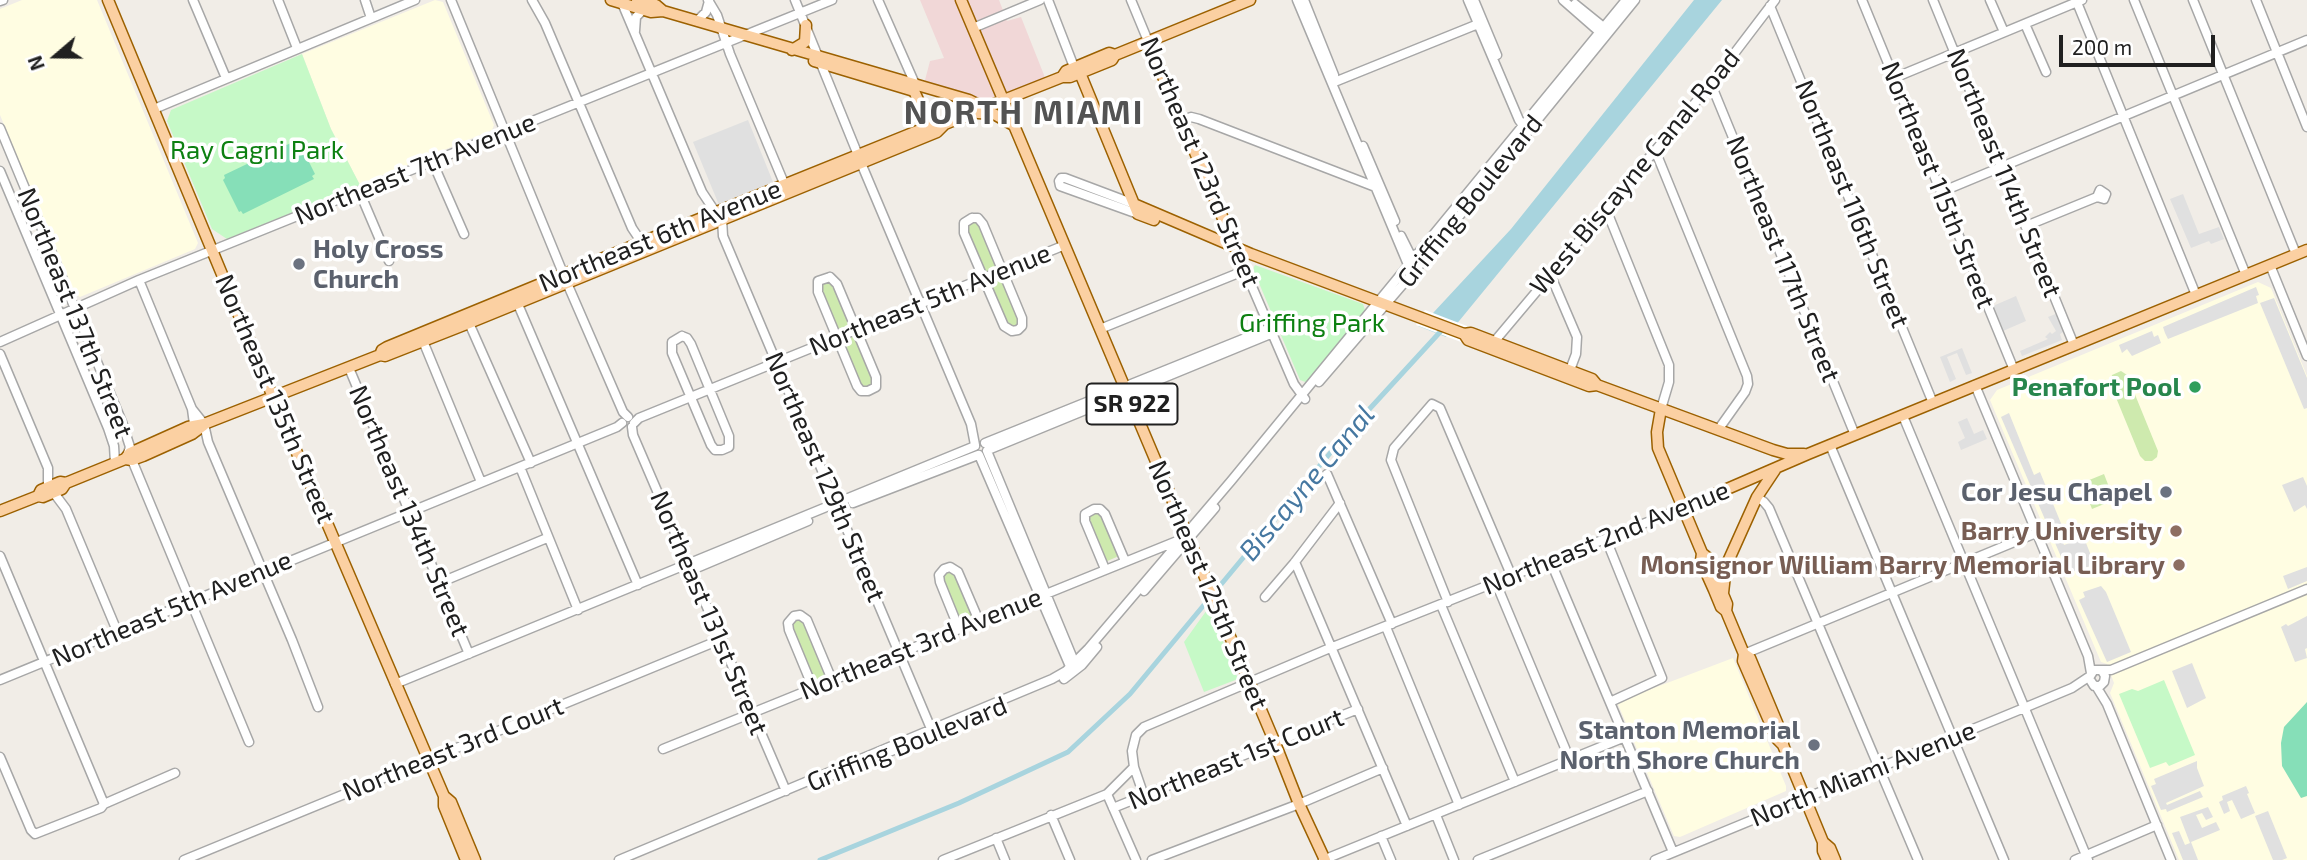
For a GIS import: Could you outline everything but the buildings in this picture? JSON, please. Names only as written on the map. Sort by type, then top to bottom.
[{"type":"main road","name":"Northeast 135th Street","points":[[108,0],[273,397],[444,796],[444,806],[466,860]]},
{"type":"main road","points":[[611,0],[651,12],[663,11],[745,34],[803,53],[807,59],[820,59],[894,78],[915,88],[930,126]]},
{"type":"main road","points":[[637,0],[656,5],[663,11]]},
{"type":"main road","name":"Northeast 125th Street","points":[[961,0],[1126,390],[1184,537],[1217,605],[1324,860]]},
{"type":"main road","name":"Northeast 6th Avenue","points":[[380,355],[383,349],[432,328],[696,229],[729,208],[847,168],[860,159],[930,126],[945,124],[985,108],[1062,76],[1066,71],[1112,60],[1115,55],[1250,0]]},
{"type":"main road","points":[[792,50],[800,47],[806,40],[806,25]]},
{"type":"main road","name":"Northeast 123rd Street","points":[[1148,41],[1235,247]]},
{"type":"main road","points":[[820,59],[915,88],[969,100],[985,108]]},
{"type":"main road","points":[[1077,70],[1136,209],[1183,231],[1191,230],[1205,235],[1420,318],[1464,334],[1471,333],[1570,370],[1592,379],[1597,385]]},
{"type":"main road","points":[[974,112],[994,114],[1015,126]]},
{"type":"main road","name":"Northeast 6th Avenue","points":[[0,511],[38,496],[43,497],[51,490],[62,489],[63,483],[124,461],[130,453],[380,355],[385,356],[470,323],[631,247],[715,218],[860,159],[937,132],[945,124]]},
{"type":"main road","points":[[1205,235],[1216,230],[1222,220]]},
{"type":"main road","name":"Northeast 2nd Avenue","points":[[1683,508],[1808,454],[2307,250]]},
{"type":"main road","points":[[423,341],[432,328]]},
{"type":"main road","points":[[1464,334],[1468,340],[1589,386],[1597,385],[1775,451],[1808,454]]},
{"type":"main road","points":[[1661,409],[1657,444],[1702,553],[1708,558],[1723,593],[1727,604],[1726,611]]},
{"type":"main road","points":[[1723,593],[1725,571],[1756,497],[1776,461],[1775,451]]},
{"type":"main road","points":[[1702,553],[1701,561],[1721,607],[1726,611],[1777,739],[1783,745],[1824,842],[1827,860]]},
{"type":"main road","name":"Northeast 135th Street","points":[[444,796],[451,802],[475,860]]},
{"type":"main road","points":[[1824,842],[1835,860]]},
{"type":"street","points":[[193,0],[226,78]]},
{"type":"street","points":[[278,0],[297,48]]},
{"type":"street","points":[[365,0],[371,18]]},
{"type":"street","points":[[153,109],[415,0]]},
{"type":"street","name":"Northeast 131st Street","points":[[451,0],[566,279],[786,791]]},
{"type":"street","points":[[532,0],[551,36],[632,228],[642,243]]},
{"type":"street","points":[[697,20],[706,12],[708,0]]},
{"type":"street","points":[[708,0],[713,5],[786,189]]},
{"type":"street","points":[[795,0],[1074,668]]},
{"type":"street","name":"Northeast 7th Avenue","points":[[0,342],[139,281],[832,0]]},
{"type":"street","points":[[878,0],[915,88]]},
{"type":"street","points":[[973,28],[1040,0]]},
{"type":"street","points":[[1048,0],[1077,70]]},
{"type":"street","name":"Northeast 123rd Street","points":[[1131,0],[1148,41]]},
{"type":"street","points":[[1297,0],[1410,262]]},
{"type":"street","points":[[1304,0],[1373,186],[1415,270]]},
{"type":"street","points":[[1468,0],[1527,126]]},
{"type":"street","points":[[1474,0],[1480,23]]},
{"type":"street","points":[[1563,0],[1604,32]]},
{"type":"street","points":[[1570,0],[1604,32]]},
{"type":"street","name":"Griffing Boulevard","points":[[1604,32],[1626,0]]},
{"type":"street","name":"Griffing Boulevard","points":[[619,860],[786,791],[794,791],[1007,701],[1074,668],[1233,483],[1381,303],[1410,262],[1604,32],[1635,0]]},
{"type":"street","name":"Northeast 115th Street","points":[[1862,0],[2014,370]]},
{"type":"street","name":"Northeast 114th Street","points":[[1933,0],[2074,345]]},
{"type":"street","points":[[1990,0],[2004,32]]},
{"type":"street","points":[[2134,0],[2246,275]]},
{"type":"street","points":[[2193,0],[2296,254]]},
{"type":"street","points":[[2256,0],[2307,127]]},
{"type":"street","points":[[1894,78],[2078,1],[2196,295]]},
{"type":"street","name":"Northeast 129th Street","points":[[622,3],[715,218],[929,732]]},
{"type":"street","name":"West Biscayne Canal Road","points":[[1494,342],[1711,83],[1772,3]]},
{"type":"street","name":"Northeast 116th Street","points":[[1772,3],[1933,403]]},
{"type":"street","points":[[635,31],[636,18],[643,10]]},
{"type":"street","points":[[1332,80],[1480,23]]},
{"type":"street","points":[[2025,24],[2046,72]]},
{"type":"street","points":[[1941,192],[2307,40]]},
{"type":"street","points":[[894,78],[902,71],[904,61]]},
{"type":"street","name":"Northeast 117th Street","points":[[1711,83],[1855,435]]},
{"type":"street","points":[[1181,121],[1191,117],[1199,119],[1373,186]]},
{"type":"street","name":"Griffing Boulevard","points":[[1381,303],[1415,270],[1527,126]]},
{"type":"street","name":"Northeast 137th Street","points":[[0,128],[130,447],[124,461]]},
{"type":"street","points":[[1655,150],[1747,376],[1745,392],[1718,430]]},
{"type":"street","points":[[433,163],[464,234]]},
{"type":"street","name":"Northeast 137th Street","points":[[0,171],[114,446],[124,461],[191,602],[249,742]]},
{"type":"street","points":[[1065,178],[1136,209],[1062,187],[1059,181],[1065,178]]},
{"type":"street","points":[[360,193],[388,261]]},
{"type":"street","points":[[2026,226],[2097,197]]},
{"type":"street","points":[[1606,209],[1669,365],[1669,382],[1661,409]]},
{"type":"street","points":[[969,218],[978,218],[983,223],[1003,270],[1022,318],[1022,326],[1018,330],[1012,331],[1004,326],[963,229],[969,218]]},
{"type":"street","points":[[631,247],[632,228]]},
{"type":"street","points":[[31,244],[45,237]]},
{"type":"street","name":"Northeast 5th Avenue","points":[[0,680],[1065,244]]},
{"type":"street","name":"Northeast 123rd Street","points":[[1235,247],[1294,384],[1303,397]]},
{"type":"street","points":[[2270,265],[2307,356]]},
{"type":"street","points":[[1100,329],[1246,270]]},
{"type":"street","points":[[1550,274],[1577,337],[1576,354],[1570,370]]},
{"type":"street","points":[[824,277],[835,280],[856,330],[877,380],[873,389],[865,391],[859,389],[837,338],[817,288],[818,281],[824,277]]},
{"type":"street","points":[[139,281],[318,707]]},
{"type":"street","points":[[517,302],[638,585]]},
{"type":"street","points":[[470,323],[531,463]]},
{"type":"street","points":[[395,684],[688,564],[699,566],[835,507],[1272,330]]},
{"type":"street","points":[[677,337],[689,340],[710,390],[730,438],[729,447],[724,450],[717,451],[713,448],[690,398],[671,349],[671,342],[677,337]]},
{"type":"street","points":[[423,341],[481,482]]},
{"type":"street","points":[[0,354],[48,468],[51,490],[66,509]]},
{"type":"street","name":"Northeast 134th Street","points":[[349,368],[469,654]]},
{"type":"street","points":[[89,385],[103,379]]},
{"type":"street","points":[[1975,386],[2171,860]]},
{"type":"street","points":[[1512,577],[1440,408],[1432,404],[1394,449],[1391,460],[1444,604],[1515,782]]},
{"type":"street","points":[[1903,416],[2087,858]]},
{"type":"street","points":[[1830,445],[2004,860]]},
{"type":"street","points":[[520,467],[578,610]]},
{"type":"street","points":[[48,468],[63,483],[66,509],[117,631]]},
{"type":"street","points":[[1327,474],[1459,805]]},
{"type":"street","points":[[1756,497],[1769,508],[1918,860]]},
{"type":"street","points":[[1265,597],[1340,503]]},
{"type":"street","name":"Northeast 2nd Avenue","points":[[1133,767],[1132,751],[1136,735],[1144,727],[1331,648],[1683,508]]},
{"type":"street","points":[[1105,569],[1085,521],[1087,512],[1094,509],[1100,509],[1105,514],[1125,561]]},
{"type":"street","points":[[1744,654],[2036,533]]},
{"type":"street","name":"Northeast 3rd Avenue","points":[[663,749],[1184,537]]},
{"type":"street","points":[[439,583],[547,538]]},
{"type":"street","points":[[1605,539],[1661,678],[1610,702]]},
{"type":"street","points":[[0,556],[104,804]]},
{"type":"street","points":[[1550,560],[1673,852]]},
{"type":"street","points":[[1295,562],[1407,826]]},
{"type":"street","points":[[959,629],[940,582],[941,571],[947,568],[954,568],[958,572],[979,621]]},
{"type":"street","points":[[1496,583],[1570,760]]},
{"type":"street","name":"North Miami Avenue","points":[[2267,609],[2307,590]]},
{"type":"street","name":"North Miami Avenue","points":[[1655,860],[2111,670],[2307,595]]},
{"type":"street","points":[[813,688],[789,630],[788,623],[794,616],[800,615],[807,620],[832,680]]},
{"type":"street","name":"Northeast 3rd Court","points":[[184,860],[722,639]]},
{"type":"street","name":"Northeast 1st Court","points":[[1114,808],[1359,709]]},
{"type":"street","points":[[1324,860],[1625,737]]},
{"type":"street","points":[[0,757],[35,834],[101,808],[104,804],[175,772]]},
{"type":"street","points":[[943,860],[1107,794],[1133,767],[1144,796]]},
{"type":"street","points":[[1152,860],[1299,804],[1383,768]]},
{"type":"street","points":[[1478,860],[1648,792]]},
{"type":"street","points":[[1107,794],[1136,860]]},
{"type":"street","points":[[1051,815],[1070,860]]},
{"type":"street","points":[[1436,815],[1454,860]]},
{"type":"street","points":[[2075,860],[2087,858],[2157,825]]},
{"type":"street","points":[[1381,835],[1391,860]]},
{"type":"street","points":[[996,838],[1005,860]]},
{"type":"shaded area","points":[[22,0],[97,0],[198,243],[195,249],[80,297],[75,294],[0,115],[0,9]]},
{"type":"shaded area","points":[[435,0],[443,2],[494,125],[492,130],[360,185],[331,129],[302,54]]},
{"type":"shaded area","points":[[920,0],[999,0],[1007,21],[1021,17],[1046,80],[983,106],[924,84],[930,61],[944,58]]},
{"type":"shaded area","points":[[748,120],[773,182],[719,205],[693,142]]},
{"type":"shaded area","points":[[2183,194],[2199,234],[2219,227],[2224,239],[2191,248],[2170,199]]},
{"type":"shaded area","name":"Barry University","points":[[2258,282],[2271,288],[2307,376],[2307,860],[2179,860],[2110,693],[2114,683],[2107,664],[2101,662],[1990,400],[1997,390]]},
{"type":"shaded area","points":[[2256,287],[2258,303],[2168,339],[2163,327]]},
{"type":"shaded area","points":[[2016,296],[2026,321],[2003,331],[1993,306]]},
{"type":"shaded area","points":[[2274,298],[2307,378],[2307,408],[2304,409],[2260,303]]},
{"type":"shaded area","points":[[2058,313],[2065,331],[2060,334],[2062,340],[2022,356],[2020,351],[2048,339],[2045,337],[2056,331],[2048,317]]},
{"type":"shaded area","points":[[2152,331],[2154,337],[2158,335],[2161,343],[2132,356],[2127,349],[2122,353],[2119,345]]},
{"type":"shaded area","points":[[1962,348],[1972,373],[1966,375],[1957,353],[1947,357],[1956,379],[1950,382],[1940,357]]},
{"type":"shaded area","points":[[2009,413],[2034,475],[2040,472],[2067,538],[2062,540],[2064,545],[2084,538],[2094,563],[2088,567],[2068,573],[2001,417]]},
{"type":"shaded area","points":[[1967,418],[1974,434],[1983,430],[1987,439],[1961,450],[1958,442],[1965,438],[1958,422]]},
{"type":"shaded area","points":[[2303,477],[2307,486],[2307,509],[2305,505],[2294,512],[2282,485]]},
{"type":"shaded area","points":[[2307,567],[2307,581],[2288,589],[2283,576]]},
{"type":"shaded area","points":[[2101,586],[2131,652],[2107,662],[2079,600],[2085,597],[2083,592]]},
{"type":"shaded area","points":[[2307,616],[2307,658],[2295,662],[2281,627]]},
{"type":"shaded area","points":[[1733,658],[1786,791],[1680,837],[1674,836],[1617,702]]},
{"type":"shaded area","points":[[2192,663],[2206,698],[2187,708],[2172,671]]},
{"type":"shaded area","points":[[2197,761],[2204,786],[2166,803],[2167,805],[2200,791],[2203,797],[2167,812],[2166,809],[2161,810],[2151,786],[2156,784],[2154,779]]},
{"type":"shaded area","points":[[2246,786],[2255,813],[2241,819],[2232,800],[2227,802],[2230,811],[2224,814],[2219,802],[2223,800],[2222,796]]},
{"type":"shaded area","points":[[2208,807],[2213,817],[2206,820],[2202,813],[2196,815],[2202,828],[2216,822],[2220,830],[2191,842],[2198,860],[2183,860],[2172,833],[2179,831],[2185,845],[2190,843],[2180,817]]},
{"type":"shaded area","points":[[2268,811],[2287,858],[2282,860],[2273,860],[2255,816]]},
{"type":"green space","name":"Ray Cagni Park","points":[[302,54],[331,129],[360,185],[227,239],[212,229],[167,121],[171,110]]},
{"type":"green space","points":[[295,141],[299,142],[315,174],[312,176],[314,179],[243,214],[239,212],[223,180],[224,175]]},
{"type":"green space","points":[[977,220],[998,265],[985,273],[966,231],[966,224]]},
{"type":"green space","name":"Griffing Park","points":[[1255,265],[1363,304],[1365,310],[1308,383],[1300,380],[1253,269]]},
{"type":"green space","points":[[1001,277],[1020,316],[1019,326],[1008,327],[989,283]]},
{"type":"green space","points":[[824,280],[834,282],[852,327],[838,333],[821,295]]},
{"type":"green space","points":[[856,335],[876,384],[862,389],[841,342]]},
{"type":"green space","points":[[2121,371],[2127,375],[2158,451],[2157,457],[2152,461],[2145,461],[2140,456],[2110,383],[2112,375]]},
{"type":"green space","points":[[2104,474],[2114,500],[2092,509],[2082,483]]},
{"type":"green space","points":[[1088,513],[1102,513],[1119,556],[1105,562],[1088,525]]},
{"type":"green space","points":[[947,570],[954,571],[973,616],[960,622],[941,576]]},
{"type":"green space","points":[[1209,607],[1238,679],[1204,692],[1184,642]]},
{"type":"green space","points":[[802,618],[828,676],[814,682],[790,629],[792,619]]},
{"type":"green space","points":[[2164,680],[2195,755],[2169,766],[2166,762],[2150,768],[2119,694],[2132,689],[2138,691]]},
{"type":"green space","points":[[2307,702],[2307,796],[2301,798],[2282,766],[2281,743],[2284,727]]},
{"type":"water","points":[[1694,0],[1722,0],[1446,337],[1418,326],[1511,229]]},
{"type":"pier","points":[[1425,310],[1467,326],[1461,342],[1416,325]]},
{"type":"waterway","name":"Biscayne Canal","points":[[820,860],[959,803],[1068,752],[1130,694],[1341,440],[1441,331]]},
{"type":"place","name":"Holy Cross Church","points":[[299,264]]},
{"type":"place","name":"Penafort Pool","points":[[2195,387]]},
{"type":"place","name":"Cor Jesu Chapel","points":[[2166,492]]},
{"type":"place","name":"Barry University","points":[[2176,531]]},
{"type":"place","name":"Monsignor William Barry Memorial Library","points":[[2179,565]]},
{"type":"place","name":"Stanton Memorial North Shore Church","points":[[1814,745]]},
{"type":"district","name":"NORTH MIAMI","points":[[1024,113]]}]
